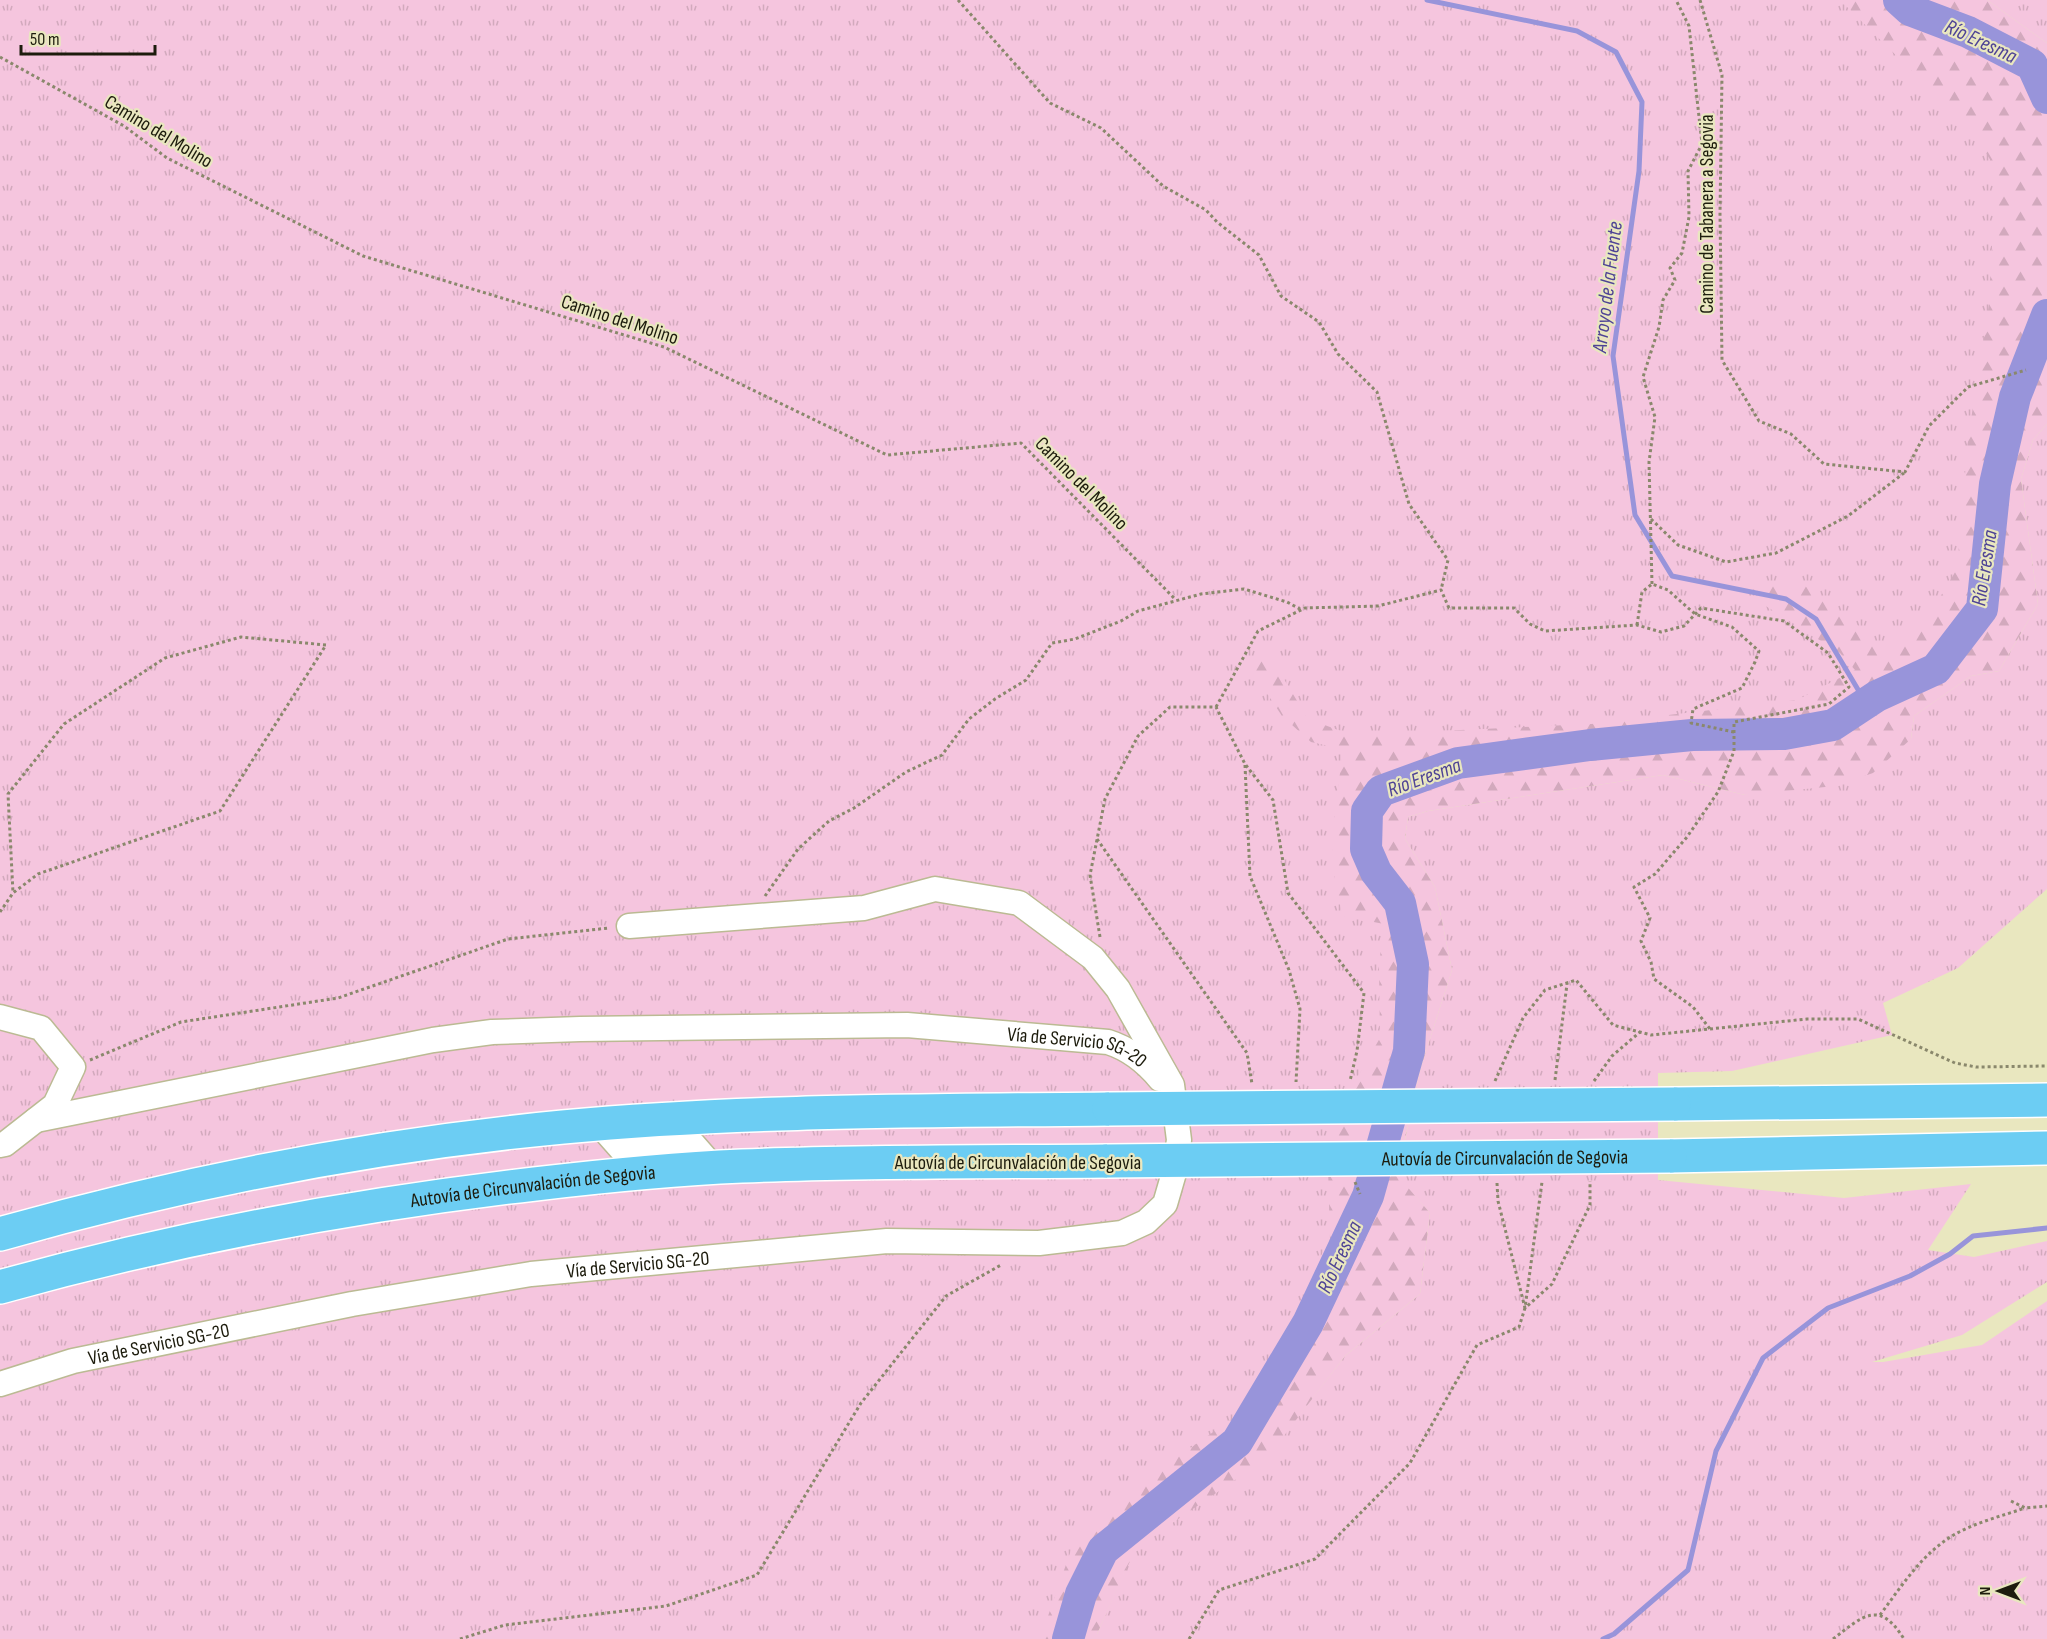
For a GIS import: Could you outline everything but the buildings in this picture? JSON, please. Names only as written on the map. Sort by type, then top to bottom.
[{"type":"highway","points":[[0,1234],[142,1197],[326,1160],[504,1134],[599,1124],[732,1115],[2047,1100]]},
{"type":"highway","name":"Autovía de Circunvalación de Segovia","points":[[0,1287],[93,1261],[344,1210],[513,1186],[714,1168],[890,1162],[1670,1156],[2047,1148]]},
{"type":"street","name":"Vía de Servicio SG-20","points":[[0,1384],[74,1361],[120,1351],[352,1304],[531,1274],[887,1240],[1040,1243],[1122,1233],[1146,1222],[1165,1204],[1179,1140],[1172,1084],[1118,989],[1093,958],[1019,903],[935,889],[864,908],[629,926]]},
{"type":"street","points":[[0,1017],[41,1028],[73,1067]]},
{"type":"street","name":"Vía de Servicio SG-20","points":[[36,1120],[433,1040],[492,1032],[580,1029],[907,1025],[1108,1042],[1124,1047],[1139,1058],[1174,1095]]},
{"type":"street","name":"Vía de Servicio SG-20","points":[[0,1145],[5,1144],[55,1105],[73,1067]]},
{"type":"street","points":[[599,1124],[622,1150],[693,1144],[714,1168]]},
{"type":"path","points":[[958,0],[1050,103],[1101,128],[1163,186],[1206,210],[1259,255],[1281,296],[1319,322],[1338,354],[1377,392],[1409,504],[1448,560],[1441,590],[1449,608],[1514,608],[1530,624],[1545,631],[1637,625],[1661,632],[1684,626],[1701,608],[1784,621],[1828,653],[1849,687],[1829,704],[1734,722],[1734,751],[1718,792],[1687,837],[1655,874],[1634,887],[1650,918],[1641,942],[1651,962],[1654,979],[1693,1007],[1710,1029]]},
{"type":"path","points":[[1652,584],[1649,462],[1656,417],[1643,377],[1659,327],[1663,300],[1675,280],[1670,268],[1682,253],[1689,217],[1688,171],[1702,144],[1689,26],[1676,0]]},
{"type":"path","name":"Camino de Tabanera a Segovia","points":[[1700,0],[1722,75],[1720,214],[1722,360],[1759,420],[1791,434],[1824,464],[1905,472]]},
{"type":"path","name":"Camino del Molino","points":[[0,57],[124,126],[167,158],[363,256],[664,347],[887,455],[1021,444],[1176,600]]},
{"type":"path","points":[[1650,518],[1678,545],[1726,562],[1776,553],[1848,516],[1905,472],[1929,426],[1968,387],[2026,370]]},
{"type":"path","points":[[1637,625],[1642,592],[1652,584]]},
{"type":"path","points":[[1652,584],[1668,590],[1695,614],[1732,627],[1759,651],[1742,688],[1693,709],[1690,723],[1734,732]]},
{"type":"path","points":[[750,917],[798,849],[829,821],[854,808],[906,772],[942,755],[969,719],[995,699],[1026,680],[1052,643],[1076,639],[1121,621],[1138,611],[1201,594],[1244,589],[1287,602],[1301,610]]},
{"type":"path","points":[[1216,707],[1258,631],[1305,608],[1378,606],[1441,590]]},
{"type":"path","points":[[0,912],[12,893],[38,874],[220,811],[326,645],[241,637],[165,658],[64,724],[8,794],[12,893]]},
{"type":"path","points":[[1106,975],[1090,875],[1105,799],[1138,736],[1170,707],[1216,707]]},
{"type":"path","points":[[1216,707],[1245,764],[1273,800],[1288,893],[1364,993],[1357,1051],[1350,1084]]},
{"type":"path","points":[[1245,764],[1250,876],[1289,970],[1300,1009],[1295,1088]]},
{"type":"path","points":[[1097,839],[1247,1053],[1253,1087]]},
{"type":"path","points":[[73,1067],[181,1022],[338,998],[508,939],[629,926]]},
{"type":"path","points":[[1492,1087],[1523,1018],[1545,990],[1576,980],[1613,1025],[1651,1035],[1807,1019],[1858,1019],[1955,1063],[1976,1067],[2047,1066]]},
{"type":"path","points":[[1352,1175],[1360,1194]]},
{"type":"path","points":[[1497,1178],[1498,1201],[1525,1308]]},
{"type":"path","points":[[460,1639],[505,1625],[666,1606],[758,1575],[861,1403],[946,1296],[1008,1261]]},
{"type":"path","points":[[1189,1639],[1219,1590],[1315,1559],[1410,1463],[1477,1345],[1519,1327]]},
{"type":"path","points":[[2011,1501],[2025,1508]]},
{"type":"path","points":[[1880,1615],[1911,1572],[1952,1535],[2025,1508],[2047,1506]]},
{"type":"path","points":[[1833,1639],[1863,1616],[1880,1615],[1895,1625],[1904,1639]]},
{"type":"green space","points":[[0,0],[1899,0],[2032,65],[1982,609],[1877,696],[1381,791],[1413,964],[1308,1323],[1237,1442],[1156,1506],[1068,1639],[0,1639]]},
{"type":"green space","points":[[1840,0],[1987,0],[2047,43],[2047,424],[2033,440],[2021,479],[2038,604],[1999,671],[1971,676],[1914,716],[1911,739],[1873,773],[1835,786],[1745,795],[1663,775],[1428,811],[1408,817],[1405,839],[1435,887],[1452,970],[1421,1067],[1397,1175],[1430,1213],[1420,1294],[1345,1356],[1267,1458],[1136,1548],[1097,1634],[1097,1639],[1040,1639],[1076,1536],[1162,1468],[1246,1409],[1298,1344],[1315,1267],[1330,1239],[1327,1130],[1380,1038],[1379,965],[1384,924],[1343,916],[1335,886],[1332,835],[1343,749],[1311,742],[1282,716],[1249,666],[1267,651],[1308,719],[1352,735],[1591,724],[1797,700],[1855,670],[1840,653],[1761,603],[1767,586],[1804,585],[1861,628],[1880,656],[1922,627],[1957,569],[1968,439],[1989,304],[1996,169],[1962,115],[1916,75]]},
{"type":"green space","points":[[1987,0],[2047,0],[2047,43]]},
{"type":"green space","points":[[2047,424],[2047,889],[1958,968],[1883,1003],[1892,1035],[1732,1071],[1658,1073],[1658,1180],[1844,1198],[1971,1184],[1928,1250],[1974,1257],[2047,1241],[2047,1282],[1962,1335],[1872,1362],[1982,1345],[2047,1301],[2047,1639],[1097,1639],[1097,1634],[1135,1548],[1266,1458],[1345,1356],[1420,1294],[1430,1213],[1397,1176],[1421,1067],[1452,970],[1435,887],[1405,839],[1408,817],[1428,811],[1663,775],[1745,795],[1911,739],[1914,716],[1971,676],[1999,671],[2038,604],[2021,479],[2033,440]]},
{"type":"waterway","name":"Arroyo de la Fuente","points":[[1427,0],[1577,31],[1616,52],[1642,102],[1639,171],[1613,356],[1635,515],[1672,576],[1786,599],[1816,619],[1866,703]]},
{"type":"waterway","name":"Río Eresma","points":[[1899,0],[1910,10],[1968,32],[2032,65],[2047,98]]},
{"type":"waterway","name":"Río Eresma","points":[[1068,1639],[1081,1594],[1103,1550],[1237,1442],[1308,1323],[1368,1196],[1409,1051],[1413,964],[1400,903],[1376,872],[1366,849],[1367,811],[1381,791],[1458,763],[1590,745],[1692,735],[1784,734],[1833,725],[1877,696],[1936,669],[1982,609],[1995,484],[2015,397],[2047,315]]},
{"type":"waterway","points":[[1603,1639],[1614,1634],[1688,1570],[1716,1451],[1763,1358],[1828,1308],[1910,1276],[1950,1254],[1973,1236],[2047,1228]]}]
